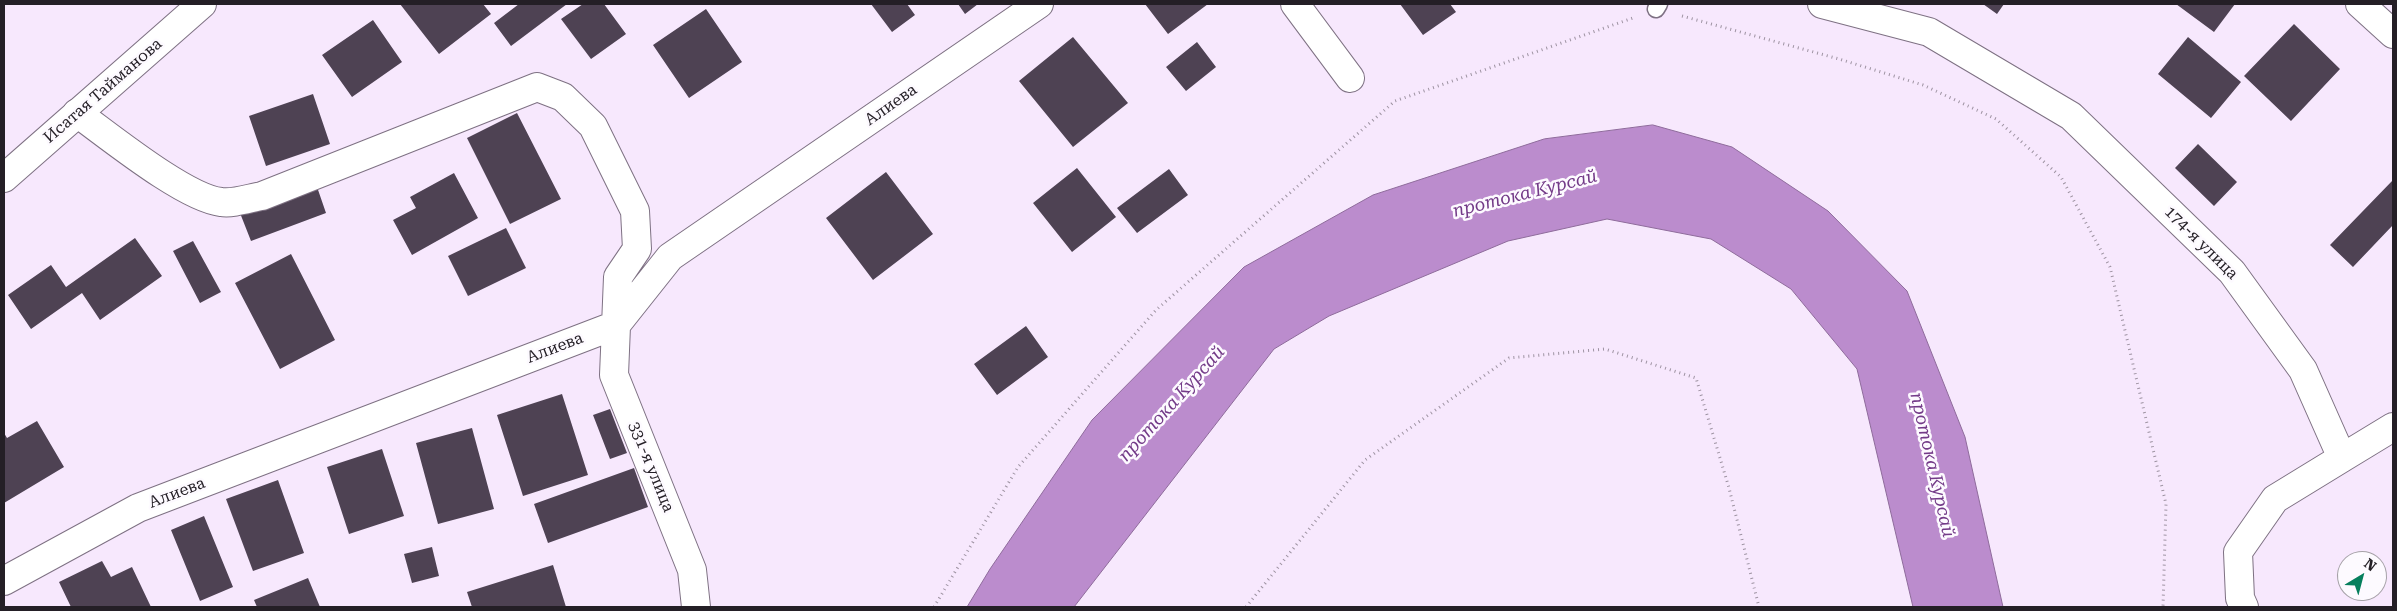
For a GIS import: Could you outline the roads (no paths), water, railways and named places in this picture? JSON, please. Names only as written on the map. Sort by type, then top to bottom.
[{"type":"street","name":"Исатая Тайманова","points":[[4,178],[202,4]]},
{"type":"street","name":"Алиева","points":[[4,581],[138,508],[616,325],[670,257],[1039,4]]},
{"type":"street","points":[[1295,4],[1350,78]]},
{"type":"street","name":"174-я улица","points":[[1822,4],[1929,32],[2071,116],[2232,272],[2303,370],[2342,458]]},
{"type":"street","points":[[2360,4],[2393,34]]},
{"type":"street","name":"331-я улица","points":[[77,113],[168,177],[202,197],[222,202],[262,196],[537,87],[563,97],[593,126],[635,211],[637,249],[618,277],[614,375],[692,570],[696,607]]},
{"type":"street","points":[[2244,607],[2240,598],[2238,552],[2275,499],[2393,427]]},
{"type":"water","name":"протока Курсай","points":[[1653,125],[1732,147],[1828,211],[1907,291],[1965,437],[2003,607],[1913,607],[1857,369],[1791,289],[1711,239],[1607,219],[1508,241],[1329,316],[1274,349],[1074,607],[967,607],[990,569],[1092,420],[1244,267],[1373,195],[1544,139]]}]
